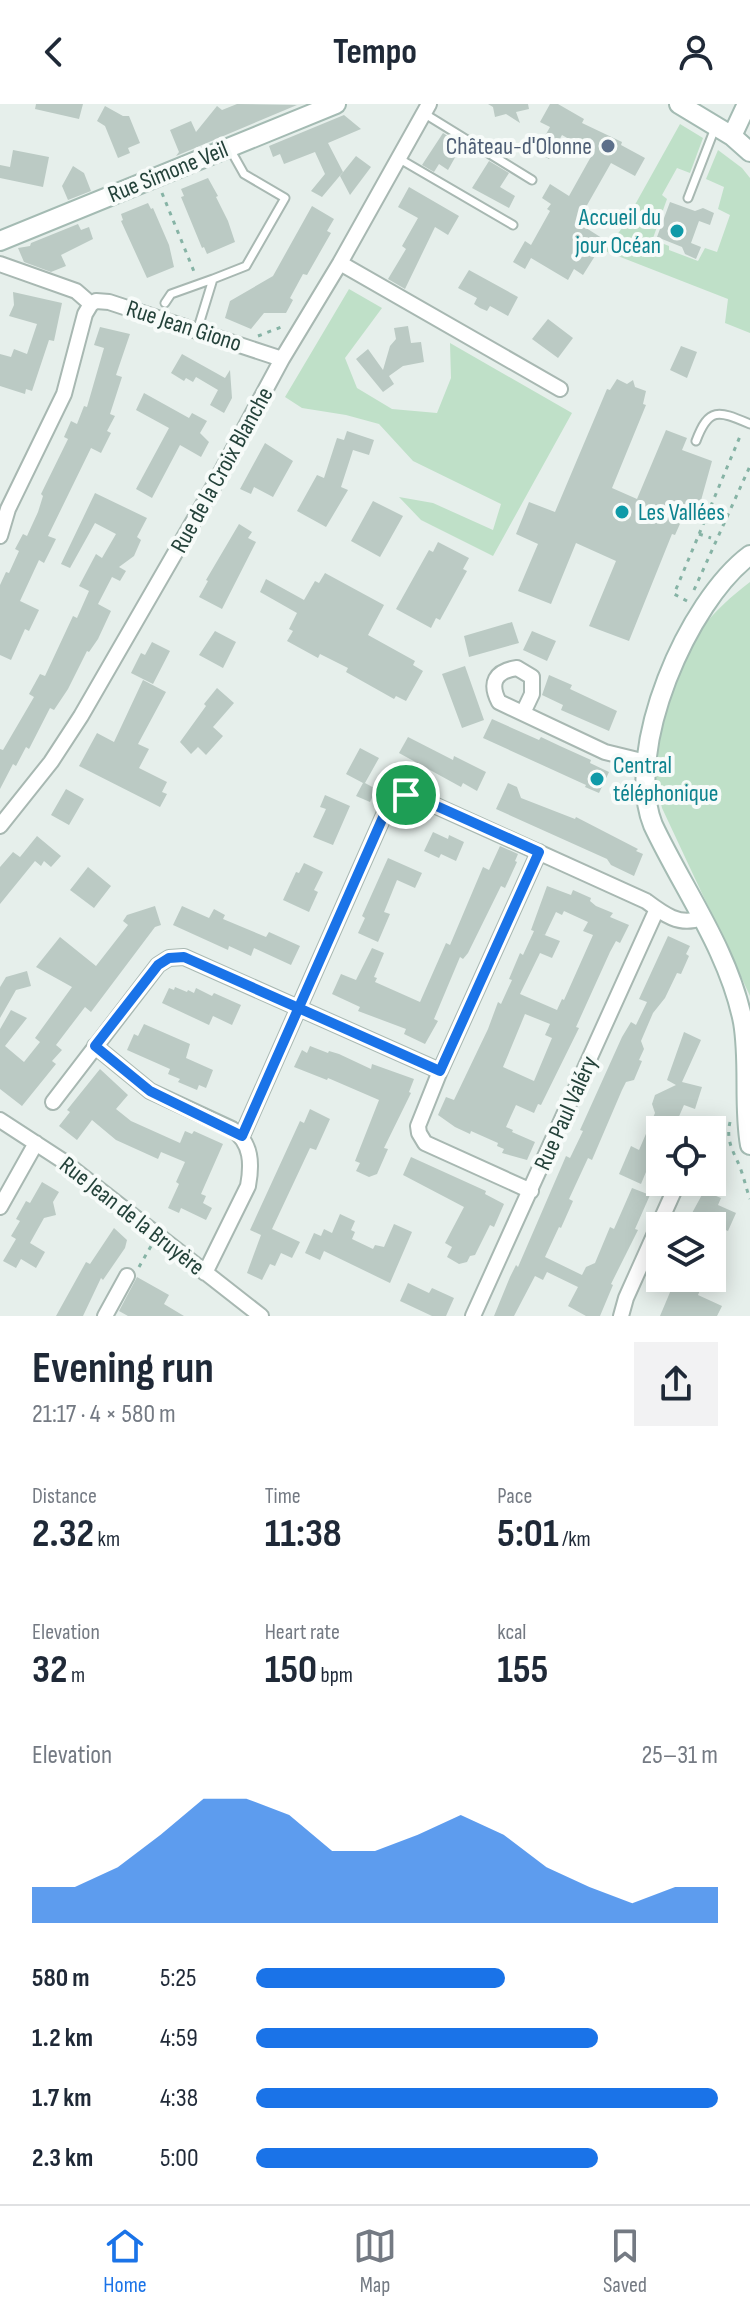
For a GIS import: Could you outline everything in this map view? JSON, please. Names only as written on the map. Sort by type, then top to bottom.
[{"type":"street","points":[[679,104],[724,131],[750,152]]},
{"type":"street","points":[[724,131],[747,104]]},
{"type":"street","name":"Rue Simone Veil","points":[[0,241],[325,106]]},
{"type":"street","name":"Rue de la Croix Blanche","points":[[1,823],[51,762],[81,716],[427,109]]},
{"type":"street","points":[[340,263],[560,389]]},
{"type":"street","name":"Rue Jean Giono","points":[[0,264],[81,293],[91,304],[109,302],[282,359]]},
{"type":"street","points":[[0,536],[8,509],[64,394],[85,314],[91,304]]},
{"type":"street","points":[[750,555],[715,587],[688,634],[655,716],[646,762],[645,796],[649,816],[728,974],[743,1025],[748,1069],[750,1145]]},
{"type":"street","points":[[523,713],[605,752],[646,762]]},
{"type":"street","points":[[242,1136],[388,806],[398,797],[412,795],[646,901],[685,922],[700,918]]},
{"type":"street","points":[[531,1191],[421,1139],[418,1126],[539,852]]},
{"type":"street","name":"Rue Paul Valéry","points":[[473,1316],[657,909]]},
{"type":"street","points":[[53,1102],[158,965],[176,956],[440,1071]]},
{"type":"street","points":[[95,1046],[150,1091],[242,1136],[248,1146],[248,1186],[205,1273]]},
{"type":"street","name":"Rue Jean de la Bruyère","points":[[0,1120],[63,1161],[261,1316]]},
{"type":"street","points":[[0,1207],[36,1143]]},
{"type":"street","points":[[621,1316],[626,1298],[672,1196]]},
{"type":"street","points":[[105,1316],[127,1276]]},
{"type":"lane","points":[[427,109],[532,180]]},
{"type":"lane","points":[[688,198],[724,131]]},
{"type":"lane","points":[[165,303],[171,294],[246,266],[285,198],[244,174],[229,147]]},
{"type":"lane","points":[[398,158],[513,225]]},
{"type":"lane","points":[[197,331],[213,279]]},
{"type":"lane","points":[[696,441],[703,422],[714,414],[730,415],[749,424]]},
{"type":"path","points":[[161,189],[199,284]]},
{"type":"path","points":[[689,602],[674,594],[749,424]]},
{"type":"path","points":[[698,534],[711,538]]},
{"type":"path","points":[[127,1276],[135,1274],[157,1235]]},
{"type":"green space","points":[[680,124],[703,138],[690,173],[677,168],[662,195],[667,199],[648,252],[654,253],[654,240],[669,246],[669,250],[698,261],[705,248],[717,252],[730,215],[718,209],[724,187],[706,179],[718,150],[742,168],[750,178],[750,333],[725,323],[728,299],[605,251],[622,228]]},
{"type":"green space","points":[[349,289],[382,308],[345,358],[357,388],[392,409],[437,413],[451,378],[450,343],[572,413],[493,556],[421,520],[399,497],[433,503],[493,530],[501,504],[413,461],[379,424],[302,408],[285,397]]},
{"type":"green space","points":[[750,582],[750,996],[662,808],[655,760],[667,700],[692,644],[717,610]]},
{"type":"building","points":[[36,104],[83,104],[79,119],[35,109]]},
{"type":"building","points":[[237,104],[297,105],[176,156],[179,152],[170,130],[191,121],[196,132],[217,106],[222,110]]},
{"type":"building","points":[[488,104],[528,104],[529,109],[516,112],[520,123],[506,114],[495,117],[493,107]]},
{"type":"building","points":[[550,104],[558,104],[584,119],[582,123],[622,142],[621,145],[645,158],[635,176],[611,163],[582,214],[588,218],[583,226],[605,240],[583,275],[574,269],[568,280],[531,258],[525,269],[513,262],[525,241],[531,245],[550,211],[547,209],[551,204],[542,198],[550,184],[569,196],[593,153],[562,135],[549,159],[536,152],[550,127],[540,122]]},
{"type":"building","points":[[105,106],[129,116],[140,143],[128,148],[130,153],[118,158],[105,126],[97,121]]},
{"type":"building","points":[[344,115],[361,129],[328,143],[343,172],[322,197],[311,191],[325,174],[315,152],[284,164],[280,154],[273,157],[269,146]]},
{"type":"building","points":[[443,133],[462,145],[448,170],[439,164],[434,172],[422,165]]},
{"type":"building","points":[[13,150],[49,157],[43,187],[0,178],[0,165],[10,167]]},
{"type":"building","points":[[356,156],[371,167],[350,195],[340,176]]},
{"type":"building","points":[[489,161],[509,173],[500,187],[515,196],[509,208],[472,188]]},
{"type":"building","points":[[73,166],[84,173],[91,191],[68,200],[62,186]]},
{"type":"building","points":[[208,178],[235,242],[207,254],[181,197],[184,196],[181,189]]},
{"type":"building","points":[[409,187],[459,216],[448,235],[435,227],[405,289],[388,279],[406,249],[402,246],[418,218],[398,207]]},
{"type":"building","name":"Accueil du jour Océan","points":[[670,202],[695,211],[703,208],[714,213],[710,225],[699,221],[691,243],[701,247],[696,259],[685,254],[682,247],[657,237]]},
{"type":"building","points":[[148,203],[169,245],[174,267],[147,278],[121,221],[121,214]]},
{"type":"building","points":[[312,206],[334,219],[327,231],[331,233],[307,275],[303,274],[286,313],[264,313],[251,329],[225,318],[230,301],[273,276]]},
{"type":"building","points":[[78,224],[81,230],[89,227],[93,239],[61,255],[66,266],[51,272],[24,262],[18,248],[30,246]]},
{"type":"building","points":[[469,270],[518,297],[508,316],[490,306],[487,311],[480,308],[474,304],[477,298],[458,288]]},
{"type":"building","points":[[13,292],[62,303],[54,341],[49,340],[32,391],[26,389],[25,394],[0,386],[0,354],[11,357],[14,349],[27,354],[37,324],[9,316],[14,305]]},
{"type":"building","points":[[548,319],[573,338],[558,358],[532,339]]},
{"type":"building","points":[[408,326],[411,343],[421,342],[424,362],[403,366],[389,376],[394,384],[383,392],[356,359],[368,349],[383,370],[390,346],[396,339],[394,328]]},
{"type":"building","points":[[100,327],[130,334],[116,375],[122,377],[110,414],[115,416],[107,431],[111,433],[101,453],[91,448],[48,536],[56,539],[44,563],[39,560],[20,601],[39,610],[29,631],[25,629],[11,660],[0,655],[0,585],[19,551],[15,549],[23,534],[27,536],[38,512],[41,494],[68,439],[64,437],[71,421],[77,424],[84,406],[87,407],[104,348],[94,345]]},
{"type":"building","points":[[681,346],[697,352],[687,378],[670,370]]},
{"type":"building","points":[[182,354],[225,378],[230,370],[232,398],[224,413],[210,405],[218,390],[196,377],[193,382],[186,378],[184,381],[171,373]]},
{"type":"building","name":"Les Vallées","points":[[617,379],[627,384],[633,380],[635,387],[646,391],[643,404],[646,405],[612,488],[637,499],[666,430],[687,438],[682,450],[712,461],[700,504],[696,502],[693,510],[687,508],[675,535],[672,534],[629,641],[589,626],[616,561],[576,543],[551,604],[518,591],[538,544],[516,534],[529,502],[555,512],[607,389],[610,390]]},
{"type":"building","points":[[144,393],[189,418],[192,413],[207,421],[200,433],[209,442],[201,457],[180,445],[152,498],[136,489],[169,428],[136,410]]},
{"type":"building","points":[[347,431],[374,440],[369,455],[353,450],[341,487],[348,490],[326,527],[297,511],[317,475],[324,478],[337,438],[344,440]]},
{"type":"building","points":[[265,443],[293,461],[273,497],[254,487],[251,494],[240,489]]},
{"type":"building","points":[[95,493],[147,518],[137,537],[141,540],[134,556],[119,567],[126,571],[120,581],[112,577],[98,604],[111,611],[98,639],[87,651],[54,710],[50,708],[29,749],[26,747],[16,766],[13,764],[0,789],[0,749],[3,750],[34,697],[29,694],[40,674],[45,676],[73,616],[77,618],[89,591],[79,586],[96,554],[102,558],[116,534],[95,523],[70,568],[61,564]]},
{"type":"building","points":[[373,501],[403,516],[380,557],[351,541]]},
{"type":"building","points":[[239,524],[252,532],[248,538],[256,542],[222,609],[199,597]]},
{"type":"building","points":[[438,542],[469,558],[463,569],[467,571],[440,620],[436,618],[431,628],[396,609],[429,550],[433,552]]},
{"type":"building","points":[[325,573],[384,605],[368,635],[415,661],[413,665],[423,671],[406,701],[396,696],[394,699],[346,672],[348,668],[320,654],[318,658],[287,641],[297,613],[260,592],[266,579],[304,600],[315,581],[319,583]]},
{"type":"building","points":[[512,622],[519,643],[469,657],[464,636]]},
{"type":"building","points":[[215,631],[236,642],[223,668],[199,655]]},
{"type":"building","points":[[532,631],[556,641],[547,661],[523,650]]},
{"type":"building","points":[[152,642],[170,651],[153,684],[131,673],[141,653],[145,655]]},
{"type":"building","points":[[465,666],[484,720],[462,728],[442,674]]},
{"type":"building","points":[[549,675],[572,685],[570,689],[617,711],[609,731],[561,710],[563,705],[542,695]]},
{"type":"building","points":[[143,680],[166,692],[138,744],[149,749],[139,768],[167,782],[162,792],[167,794],[160,807],[79,766],[97,733],[114,742]]},
{"type":"building","points":[[217,688],[234,703],[213,727],[223,736],[206,755],[198,747],[191,754],[180,742]]},
{"type":"building","points":[[492,719],[539,740],[541,737],[591,760],[590,763],[609,772],[599,793],[483,738]]},
{"type":"building","points":[[408,737],[453,760],[454,756],[486,772],[477,791],[463,783],[461,787],[399,753]]},
{"type":"building","points":[[360,748],[379,758],[365,783],[376,789],[370,802],[356,796],[363,783],[346,774]]},
{"type":"building","points":[[508,783],[517,787],[521,798],[576,817],[638,849],[636,851],[643,854],[634,876],[611,865],[607,859],[496,809]]},
{"type":"building","points":[[66,789],[84,799],[69,825],[51,815]]},
{"type":"building","points":[[325,795],[350,806],[333,845],[313,837],[326,809],[320,807]]},
{"type":"building","points":[[433,832],[464,842],[456,861],[424,851]]},
{"type":"building","points":[[37,836],[61,856],[51,867],[44,861],[41,866],[35,861],[0,904],[0,867],[13,852],[20,857]]},
{"type":"building","points":[[500,846],[518,854],[517,862],[505,888],[501,886],[468,953],[463,959],[460,957],[434,1019],[438,1021],[425,1044],[404,1034],[406,1029],[358,1011],[360,1007],[332,994],[341,974],[356,980],[372,948],[384,953],[374,977],[377,978],[375,982],[420,1002],[446,943],[450,945],[483,867],[489,870]]},
{"type":"building","points":[[388,858],[422,873],[415,888],[397,880],[384,912],[390,914],[378,942],[358,933],[365,918],[362,916]]},
{"type":"building","points":[[304,863],[323,872],[314,890],[318,892],[309,912],[283,900],[296,872],[299,873]]},
{"type":"building","points":[[88,867],[111,886],[94,908],[70,890]]},
{"type":"building","points":[[547,886],[571,895],[573,890],[591,898],[590,901],[596,906],[613,913],[610,917],[629,925],[620,943],[616,941],[610,952],[576,1027],[579,1028],[541,1105],[538,1104],[534,1113],[516,1105],[506,1127],[535,1142],[527,1160],[502,1153],[504,1149],[497,1146],[498,1143],[455,1127],[438,1115],[446,1097],[454,1100],[498,1002],[501,1004],[512,980],[509,979],[520,953],[523,955],[534,931],[531,930]],"holes":[[[564,911],[588,922],[583,931],[593,935],[557,1010],[520,994],[540,953],[552,958],[560,941],[542,934],[545,935],[556,912],[562,915]],[[525,1014],[550,1024],[545,1035],[552,1038],[534,1081],[503,1067]]]},
{"type":"building","points":[[155,906],[161,925],[155,927],[91,1012],[85,1007],[56,1045],[62,1050],[52,1061],[56,1064],[22,1106],[0,1089],[0,1029],[11,1010],[27,1018],[5,1046],[24,1062],[40,1042],[35,1038],[72,987],[36,967],[60,937],[96,966],[128,925],[123,921],[127,915]]},
{"type":"building","points":[[182,906],[209,918],[214,909],[225,915],[223,919],[266,937],[269,932],[300,946],[291,965],[254,948],[251,956],[229,946],[228,950],[173,925]]},
{"type":"building","points":[[668,936],[690,946],[681,974],[677,973],[665,998],[653,1013],[641,1041],[644,1049],[639,1060],[642,1061],[634,1080],[626,1082],[592,1160],[588,1158],[569,1199],[573,1201],[545,1257],[582,1275],[586,1267],[595,1263],[610,1227],[614,1229],[632,1188],[650,1196],[600,1316],[586,1316],[568,1306],[578,1287],[547,1272],[543,1280],[535,1276],[514,1316],[494,1316],[566,1156],[570,1158],[583,1131],[580,1130],[622,1037],[631,1022],[636,1025],[647,1002],[639,999]]},
{"type":"building","points":[[27,971],[31,986],[16,990],[0,1018],[0,987],[6,977]]},
{"type":"building","points":[[175,987],[194,993],[196,988],[241,1005],[232,1025],[213,1016],[209,1025],[162,1003],[169,988],[174,990]]},
{"type":"building","points":[[144,1024],[190,1044],[186,1058],[213,1070],[206,1088],[199,1085],[197,1090],[178,1082],[180,1079],[168,1074],[170,1069],[127,1050],[134,1034],[138,1036]]},
{"type":"building","points":[[684,1032],[701,1040],[682,1082],[702,1087],[695,1109],[684,1105],[679,1116],[654,1116],[652,1104],[655,1095],[676,1085],[667,1080]]},
{"type":"building","points":[[310,1046],[339,1054],[371,1069],[372,1064],[414,1079],[411,1093],[384,1148],[388,1149],[377,1174],[369,1177],[356,1171],[360,1163],[355,1161],[379,1100],[294,1067],[302,1050],[307,1053]]},
{"type":"building","points":[[100,1069],[128,1095],[116,1109],[131,1121],[180,1143],[185,1131],[192,1134],[194,1131],[223,1144],[201,1194],[206,1196],[203,1203],[212,1208],[206,1220],[181,1208],[179,1213],[168,1208],[185,1162],[161,1152],[158,1159],[116,1140],[92,1120],[77,1140],[59,1126],[70,1112],[67,1110]]},
{"type":"building","points":[[310,1109],[330,1119],[316,1150],[310,1148],[272,1229],[300,1242],[292,1258],[281,1253],[275,1266],[270,1264],[262,1280],[247,1273],[261,1235],[250,1230],[300,1121],[304,1123]]},
{"type":"building","points":[[646,1134],[646,1172],[641,1184],[619,1174],[631,1146],[639,1150]]},
{"type":"building","points":[[411,1157],[486,1191],[485,1194],[504,1204],[494,1227],[490,1225],[475,1255],[470,1256],[467,1262],[459,1264],[447,1257],[452,1247],[445,1243],[464,1207],[403,1175]]},
{"type":"building","points":[[42,1182],[59,1192],[53,1202],[56,1215],[44,1218],[30,1243],[45,1252],[36,1268],[21,1259],[16,1268],[3,1261],[16,1239],[11,1236],[20,1221],[16,1219]]},
{"type":"building","points":[[701,1196],[716,1196],[721,1198],[718,1205],[736,1213],[728,1231],[726,1212],[693,1212]]},
{"type":"building","points":[[340,1214],[355,1221],[351,1230],[355,1232],[352,1239],[373,1249],[375,1245],[384,1247],[394,1224],[412,1232],[390,1283],[324,1251],[320,1260],[305,1253],[314,1233],[321,1236],[324,1229],[332,1233]]},
{"type":"building","points":[[114,1228],[127,1240],[125,1248],[103,1280],[101,1278],[83,1316],[56,1316],[86,1262],[90,1264]]},
{"type":"building","points":[[137,1277],[169,1295],[164,1304],[184,1316],[128,1316],[119,1311]]},
{"type":"building","points":[[408,1283],[429,1293],[432,1288],[454,1298],[446,1316],[432,1316],[400,1301]]},
{"type":"building","points":[[670,1292],[699,1292],[698,1295],[722,1306],[717,1316],[660,1316]]},
{"type":"place","name":"Château-d'Olonne","points":[[608,146]]},
{"type":"place","name":"Accueil du jour Océan","points":[[677,231]]},
{"type":"place","name":"Les Vallées","points":[[622,512]]},
{"type":"place","name":"Central téléphonique","points":[[597,779]]},
{"type":"route","points":[[406,795],[398,797],[388,806],[299,1009],[242,1136],[150,1091],[95,1046],[158,965],[176,956],[184,957],[299,1009],[440,1071],[539,852],[406,795]]}]
